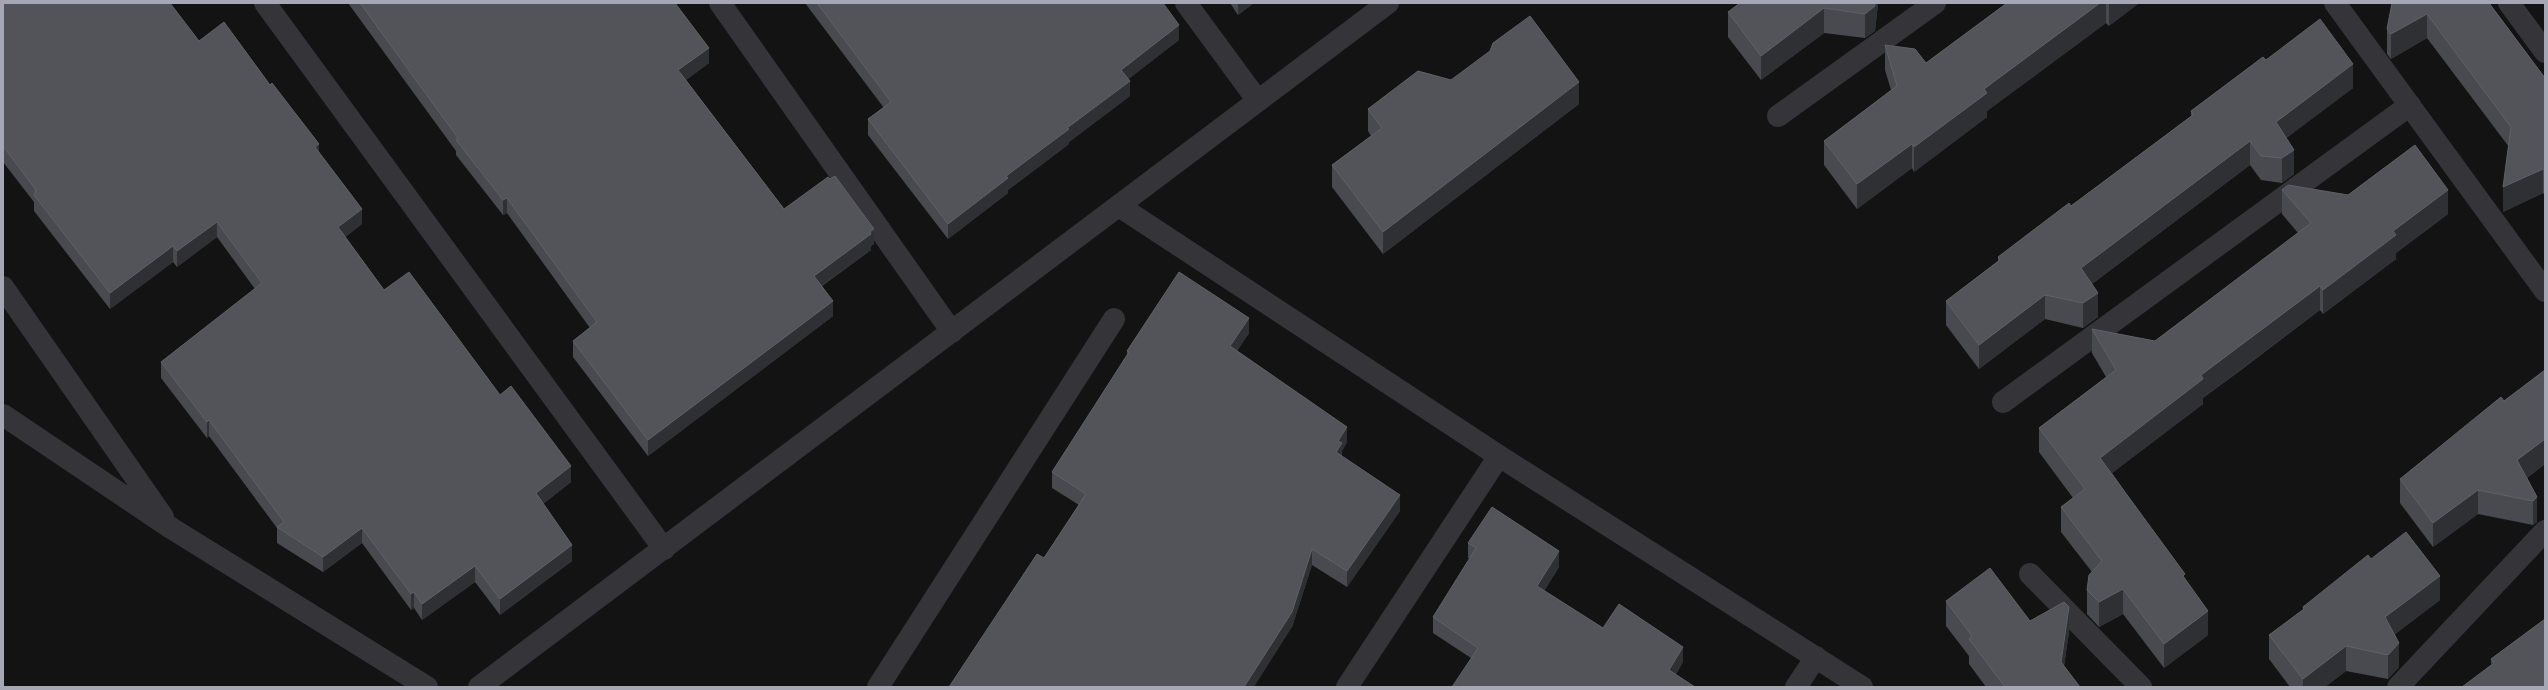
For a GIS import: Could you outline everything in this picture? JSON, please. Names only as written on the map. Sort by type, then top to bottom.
[{"type":"street","points":[[265,3],[664,549]]},
{"type":"street","points":[[720,3],[952,332]]},
{"type":"street","points":[[1186,3],[1258,101]]},
{"type":"street","points":[[479,687],[1388,3]]},
{"type":"street","points":[[1778,116],[1935,3]]},
{"type":"street","points":[[2335,3],[2545,291]]},
{"type":"street","points":[[2509,3],[2545,52]]},
{"type":"street","points":[[2003,402],[2410,105]]},
{"type":"street","points":[[1119,206],[1499,456],[1862,687]]},
{"type":"street","points":[[3,288],[171,528]]},
{"type":"street","points":[[878,687],[1114,319]]},
{"type":"street","points":[[3,415],[171,528],[427,687]]},
{"type":"street","points":[[1346,687],[1499,456]]},
{"type":"street","points":[[2398,687],[2545,531]]},
{"type":"street","points":[[2030,574],[2141,687]]},
{"type":"street","points":[[1796,687],[1816,657]]},
{"type":"building","points":[[3,3],[170,3],[199,41],[224,22],[270,85],[272,83],[319,144],[315,147],[362,209],[338,227],[384,290],[409,272],[500,395],[511,386],[571,466],[536,493],[572,545],[500,599],[475,566],[422,604],[414,592],[411,594],[362,528],[323,557],[277,527],[284,522],[209,420],[207,422],[161,362],[262,283],[217,222],[177,251],[173,246],[110,293],[34,195],[36,190],[3,146]]},
{"type":"building","points":[[360,3],[675,3],[709,48],[678,70],[784,209],[828,177],[830,179],[835,176],[874,229],[870,232],[871,234],[814,276],[833,301],[648,440],[573,341],[597,322],[507,198],[503,200],[456,140],[458,138]]},
{"type":"building","points":[[817,3],[1163,3],[1179,25],[1121,70],[1130,81],[1067,128],[1069,129],[1006,176],[1008,178],[948,224],[868,119],[891,102]]},
{"type":"building","points":[[1740,3],[1875,3],[1875,6],[1865,14],[1824,8],[1761,56],[1728,12]]},
{"type":"building","points":[[2007,3],[2100,3],[1984,89],[1987,93],[1914,147],[1912,144],[1857,184],[1824,141],[1897,86],[1885,45],[1915,49],[1926,63]]},
{"type":"building","points":[[2392,3],[2489,3],[2545,78],[2545,171],[2543,169],[2503,187],[2511,127],[2427,14],[2391,34],[2387,29]]},
{"type":"building","points":[[1530,16],[1579,82],[1383,232],[1332,165],[1382,128],[1368,109],[1418,71],[1451,80],[1490,51],[1493,43]]},
{"type":"building","points":[[2320,19],[2353,64],[2276,122],[2294,150],[2282,158],[2261,156],[2250,141],[2081,268],[2098,293],[2083,303],[2045,295],[1979,345],[1946,301],[2000,260],[1998,257],[2069,203],[2071,206],[2193,115],[2191,111],[2263,57],[2266,60]]},
{"type":"building","points":[[2415,145],[2448,190],[2393,231],[2396,235],[2323,290],[2320,286],[2201,375],[2203,379],[2100,458],[2185,574],[2183,576],[2208,611],[2164,644],[2123,589],[2099,602],[2087,590],[2089,575],[2102,561],[2061,507],[2085,489],[2039,428],[2116,370],[2092,329],[2155,341],[2311,223],[2282,190],[2288,185],[2348,195]]},
{"type":"building","points":[[1179,272],[1249,318],[1230,346],[1347,427],[1338,441],[1342,443],[1336,452],[1400,495],[1347,571],[1312,549],[1292,612],[1244,687],[949,687],[1037,554],[1044,558],[1086,494],[1052,472],[1129,352],[1127,351]]},
{"type":"building","points":[[2545,370],[2545,439],[2517,460],[2537,497],[2533,501],[2478,490],[2433,523],[2400,479],[2501,397],[2504,401]]},
{"type":"building","points":[[1492,507],[1559,551],[1537,586],[1603,628],[1619,604],[1683,647],[1669,670],[1695,687],[1452,687],[1478,648],[1433,617],[1476,548],[1468,543]]},
{"type":"building","points":[[2406,532],[2440,576],[2385,617],[2399,643],[2388,655],[2346,646],[2303,679],[2269,635],[2304,609],[2303,607],[2368,555],[2371,559]]},
{"type":"building","points":[[1990,568],[2030,621],[2064,602],[2069,607],[2061,662],[2080,687],[2005,687],[1969,639],[1972,636],[1946,601]]},
{"type":"building","points":[[2545,619],[2545,687],[2462,687],[2494,663],[2491,659]]}]
